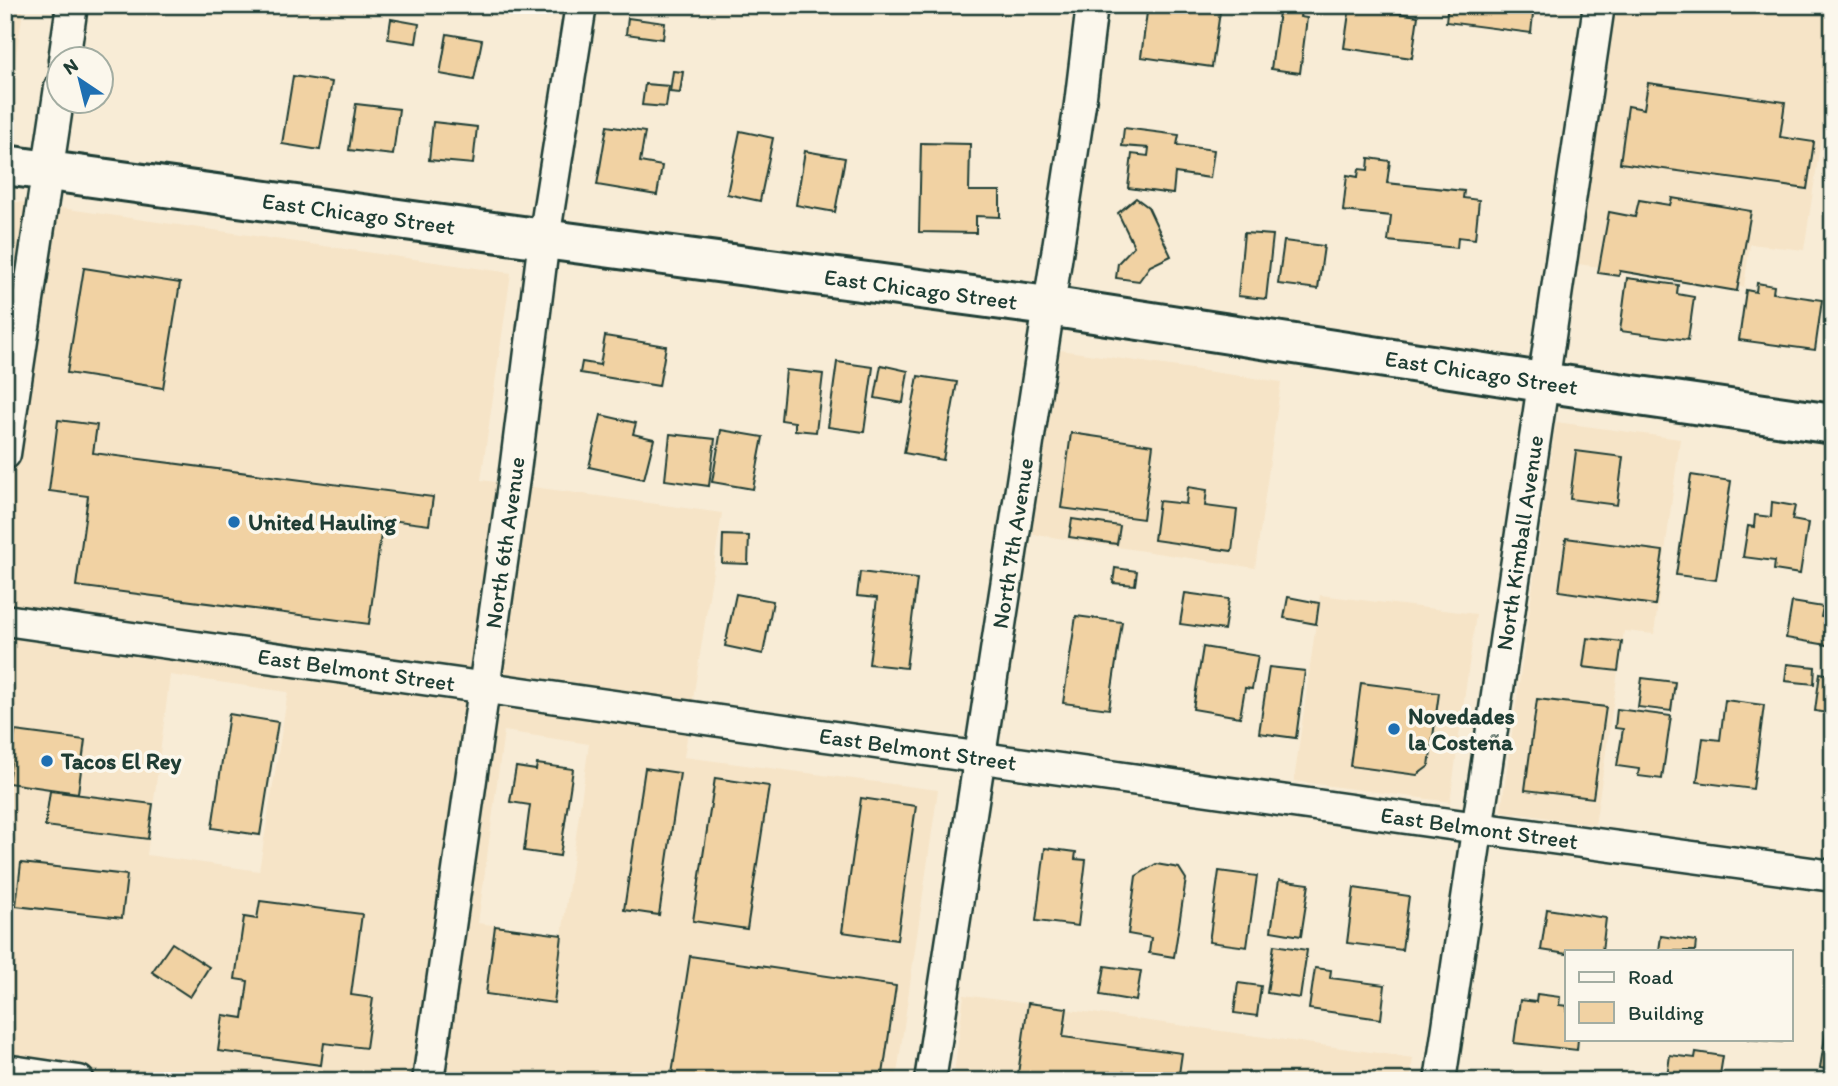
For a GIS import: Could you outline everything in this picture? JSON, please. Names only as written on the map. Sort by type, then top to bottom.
[{"type":"street","points":[[66,46],[72,5]]},
{"type":"street","name":"North 6th Avenue","points":[[428,1081],[515,471],[544,239],[581,5]]},
{"type":"street","name":"North 7th Avenue","points":[[930,1081],[1080,104],[1092,5]]},
{"type":"street","name":"North Kimball Avenue","points":[[1440,1081],[1599,5]]},
{"type":"street","points":[[5,454],[55,116]]},
{"type":"street","name":"East Chicago Street","points":[[5,165],[1048,306],[1833,424]]},
{"type":"street","name":"East Belmont Street","points":[[5,620],[1833,876]]},
{"type":"street","points":[[5,1070],[79,1081]]},
{"type":"shaded area","points":[[5,5],[24,5],[5,125]]},
{"type":"shaded area","points":[[1616,5],[1789,5],[1833,11],[1833,61],[1804,250],[1750,244],[1744,287],[1578,264]]},
{"type":"shaded area","points":[[5,200],[511,273],[481,480],[722,513],[684,757],[938,790],[896,1081],[5,1081]],"holes":[[[170,675],[288,692],[259,871],[147,855]],[[504,731],[589,744],[562,935],[478,923]]]},
{"type":"shaded area","points":[[1060,350],[1281,382],[1255,568],[1032,534]]},
{"type":"shaded area","points":[[1556,422],[1680,439],[1654,634],[1624,631],[1595,825],[1501,811]]},
{"type":"shaded area","points":[[1320,595],[1476,614],[1450,802],[1294,781]]},
{"type":"shaded area","points":[[964,995],[1413,1058],[1410,1081],[953,1081]]},
{"type":"building","points":[[1148,5],[1221,5],[1212,67],[1141,57]]},
{"type":"building","points":[[1280,5],[1302,5],[1300,17],[1307,18],[1300,73],[1271,69]]},
{"type":"building","points":[[1448,5],[1534,5],[1531,33],[1446,22]]},
{"type":"building","points":[[1350,6],[1418,16],[1412,58],[1344,48]]},
{"type":"building","points":[[628,18],[665,23],[663,39],[626,34]]},
{"type":"building","points":[[391,19],[419,24],[416,43],[388,39]]},
{"type":"building","points":[[447,34],[482,40],[474,80],[440,74]]},
{"type":"building","points":[[673,71],[683,72],[680,93],[670,92]]},
{"type":"building","points":[[293,76],[332,82],[320,150],[282,144]]},
{"type":"building","points":[[1648,83],[1785,102],[1780,137],[1814,142],[1807,189],[1620,163],[1628,106],[1644,109]]},
{"type":"building","points":[[645,84],[669,86],[666,107],[642,105]]},
{"type":"building","points":[[356,104],[399,109],[393,155],[349,150]]},
{"type":"building","points":[[433,122],[477,127],[473,164],[429,160]]},
{"type":"building","points":[[607,126],[645,132],[640,162],[662,166],[657,195],[597,185]]},
{"type":"building","points":[[1124,128],[1179,135],[1177,145],[1214,150],[1210,178],[1175,173],[1173,194],[1128,188],[1132,154],[1148,156],[1149,148],[1122,146]]},
{"type":"building","points":[[740,131],[773,138],[760,201],[727,194]]},
{"type":"building","points":[[921,143],[970,144],[969,191],[1000,191],[1000,217],[976,216],[976,233],[919,232]]},
{"type":"building","points":[[805,151],[845,158],[835,212],[796,205]]},
{"type":"building","points":[[1369,158],[1390,161],[1387,183],[1464,191],[1463,198],[1479,200],[1475,239],[1458,237],[1457,248],[1388,241],[1391,216],[1343,211],[1347,175],[1358,177],[1359,169],[1368,170]]},
{"type":"building","points":[[1136,198],[1148,207],[1171,256],[1150,266],[1139,281],[1116,278],[1118,263],[1134,246],[1118,213]]},
{"type":"building","points":[[1672,198],[1751,211],[1737,291],[1620,271],[1619,276],[1598,273],[1609,212],[1635,217],[1639,200],[1670,205]]},
{"type":"building","points":[[1244,233],[1273,235],[1266,299],[1238,296]]},
{"type":"building","points":[[1284,241],[1324,246],[1318,289],[1278,284]]},
{"type":"building","points":[[84,268],[180,283],[163,388],[67,373]]},
{"type":"building","points":[[1627,278],[1678,285],[1677,294],[1694,297],[1688,340],[1620,331]]},
{"type":"building","points":[[1757,283],[1774,286],[1773,293],[1822,300],[1815,350],[1739,340],[1746,290],[1756,292]]},
{"type":"building","points":[[605,336],[666,346],[659,386],[580,373],[582,362],[600,365]]},
{"type":"building","points":[[837,362],[873,367],[864,432],[828,427]]},
{"type":"building","points":[[881,365],[908,371],[903,403],[875,398]]},
{"type":"building","points":[[786,370],[823,374],[816,432],[795,430],[795,422],[781,420]]},
{"type":"building","points":[[918,376],[957,382],[943,460],[904,453]]},
{"type":"building","points":[[601,415],[636,423],[633,434],[654,439],[644,479],[589,467]]},
{"type":"building","name":"United Hauling","points":[[58,420],[97,425],[93,453],[433,497],[429,525],[383,519],[369,624],[76,586],[88,496],[49,491]]},
{"type":"building","points":[[721,430],[763,437],[753,489],[712,482]]},
{"type":"building","points":[[1071,433],[1153,445],[1143,519],[1061,508]]},
{"type":"building","points":[[670,434],[715,439],[709,486],[665,480]]},
{"type":"building","points":[[1576,451],[1623,457],[1617,505],[1570,499]]},
{"type":"building","points":[[1691,475],[1731,481],[1716,580],[1676,575]]},
{"type":"building","points":[[1188,487],[1207,490],[1205,506],[1237,510],[1232,551],[1154,540],[1159,501],[1186,504]]},
{"type":"building","points":[[1772,502],[1795,506],[1792,520],[1808,523],[1800,574],[1774,570],[1775,561],[1743,557],[1748,526],[1754,527],[1755,515],[1771,517]]},
{"type":"building","points":[[1072,519],[1120,526],[1117,544],[1069,537]]},
{"type":"building","points":[[723,535],[749,536],[748,564],[722,563]]},
{"type":"building","points":[[1566,538],[1663,551],[1655,605],[1559,591]]},
{"type":"building","points":[[1115,568],[1137,571],[1135,585],[1113,583]]},
{"type":"building","points":[[860,572],[917,579],[906,668],[869,664],[877,598],[857,596]]},
{"type":"building","points":[[1185,593],[1229,599],[1224,630],[1180,624]]},
{"type":"building","points":[[736,594],[773,601],[763,654],[725,646]]},
{"type":"building","points":[[1288,597],[1319,603],[1316,624],[1284,618]]},
{"type":"building","points":[[1792,602],[1823,607],[1821,617],[1833,619],[1833,646],[1786,638]]},
{"type":"building","points":[[1076,616],[1122,622],[1109,709],[1063,703]]},
{"type":"building","points":[[1587,638],[1622,642],[1618,671],[1583,667]]},
{"type":"building","points":[[1203,647],[1258,656],[1252,689],[1245,688],[1240,717],[1193,709]]},
{"type":"building","points":[[1787,664],[1815,667],[1814,684],[1785,681]]},
{"type":"building","points":[[1269,667],[1305,671],[1296,738],[1259,733]]},
{"type":"building","points":[[1820,673],[1833,675],[1833,714],[1815,711]]},
{"type":"building","points":[[1642,678],[1675,682],[1671,711],[1638,707]]},
{"type":"building","name":"Novedades la Costeña","points":[[1361,683],[1439,693],[1429,766],[1417,775],[1350,766]]},
{"type":"building","points":[[1537,699],[1606,707],[1593,798],[1525,790]]},
{"type":"building","points":[[1725,700],[1764,705],[1753,789],[1697,782],[1703,738],[1720,740]]},
{"type":"building","points":[[1617,709],[1671,716],[1662,779],[1638,776],[1639,769],[1617,766],[1623,729],[1615,728]]},
{"type":"building","points":[[229,714],[278,722],[260,835],[212,828]]},
{"type":"building","name":"Tacos El Rey","points":[[15,731],[85,740],[78,793],[8,783]]},
{"type":"building","points":[[537,764],[573,769],[560,856],[524,851],[530,805],[510,802],[516,767],[536,770]]},
{"type":"building","points":[[645,768],[680,773],[659,915],[624,910]]},
{"type":"building","points":[[715,778],[769,786],[747,929],[693,921]]},
{"type":"building","points":[[50,791],[153,804],[148,839],[45,826]]},
{"type":"building","points":[[861,798],[916,806],[897,940],[842,932]]},
{"type":"building","points":[[1045,848],[1076,852],[1075,859],[1086,860],[1078,926],[1036,921]]},
{"type":"building","points":[[21,863],[127,875],[122,918],[16,906]]},
{"type":"building","points":[[1156,864],[1179,868],[1186,879],[1174,957],[1149,953],[1151,938],[1128,934],[1136,876]]},
{"type":"building","points":[[1219,871],[1257,876],[1247,947],[1209,942]]},
{"type":"building","points":[[1279,880],[1309,884],[1301,936],[1271,931]]},
{"type":"building","points":[[1354,888],[1409,896],[1402,950],[1347,943]]},
{"type":"building","points":[[260,901],[362,914],[351,995],[373,998],[366,1048],[324,1043],[321,1065],[218,1051],[223,1015],[243,1018],[248,981],[235,979],[244,917],[257,919]]},
{"type":"building","points":[[1547,909],[1606,918],[1602,950],[1565,950],[1565,954],[1541,950]]},
{"type":"building","points":[[495,926],[562,935],[554,1003],[486,994]]},
{"type":"building","points":[[1661,936],[1696,941],[1695,950],[1659,950]]},
{"type":"building","points":[[172,943],[209,967],[190,997],[152,972]]},
{"type":"building","points":[[1274,945],[1307,950],[1300,998],[1267,993]]},
{"type":"building","points":[[690,956],[896,986],[882,1081],[671,1081]]},
{"type":"building","points":[[1105,966],[1141,971],[1136,1001],[1100,995]]},
{"type":"building","points":[[1315,968],[1331,970],[1330,978],[1385,985],[1381,1019],[1309,1009]]},
{"type":"building","points":[[1238,983],[1261,986],[1257,1016],[1234,1013]]},
{"type":"building","points":[[1833,988],[1833,1070],[1820,1068]]},
{"type":"building","points":[[1537,994],[1560,997],[1559,1005],[1565,1006],[1565,1040],[1578,1040],[1577,1050],[1514,1043],[1520,1000],[1536,1002]]},
{"type":"building","points":[[1028,1003],[1067,1008],[1063,1037],[1182,1053],[1178,1081],[1017,1081]]},
{"type":"building","points":[[1696,1052],[1723,1056],[1719,1081],[1667,1076],[1670,1055],[1695,1058]]},
{"type":"place","name":"United Hauling","points":[[234,522]]},
{"type":"place","name":"Novedades la Costeña","points":[[1394,729]]},
{"type":"place","name":"Tacos El Rey","points":[[47,761]]}]
